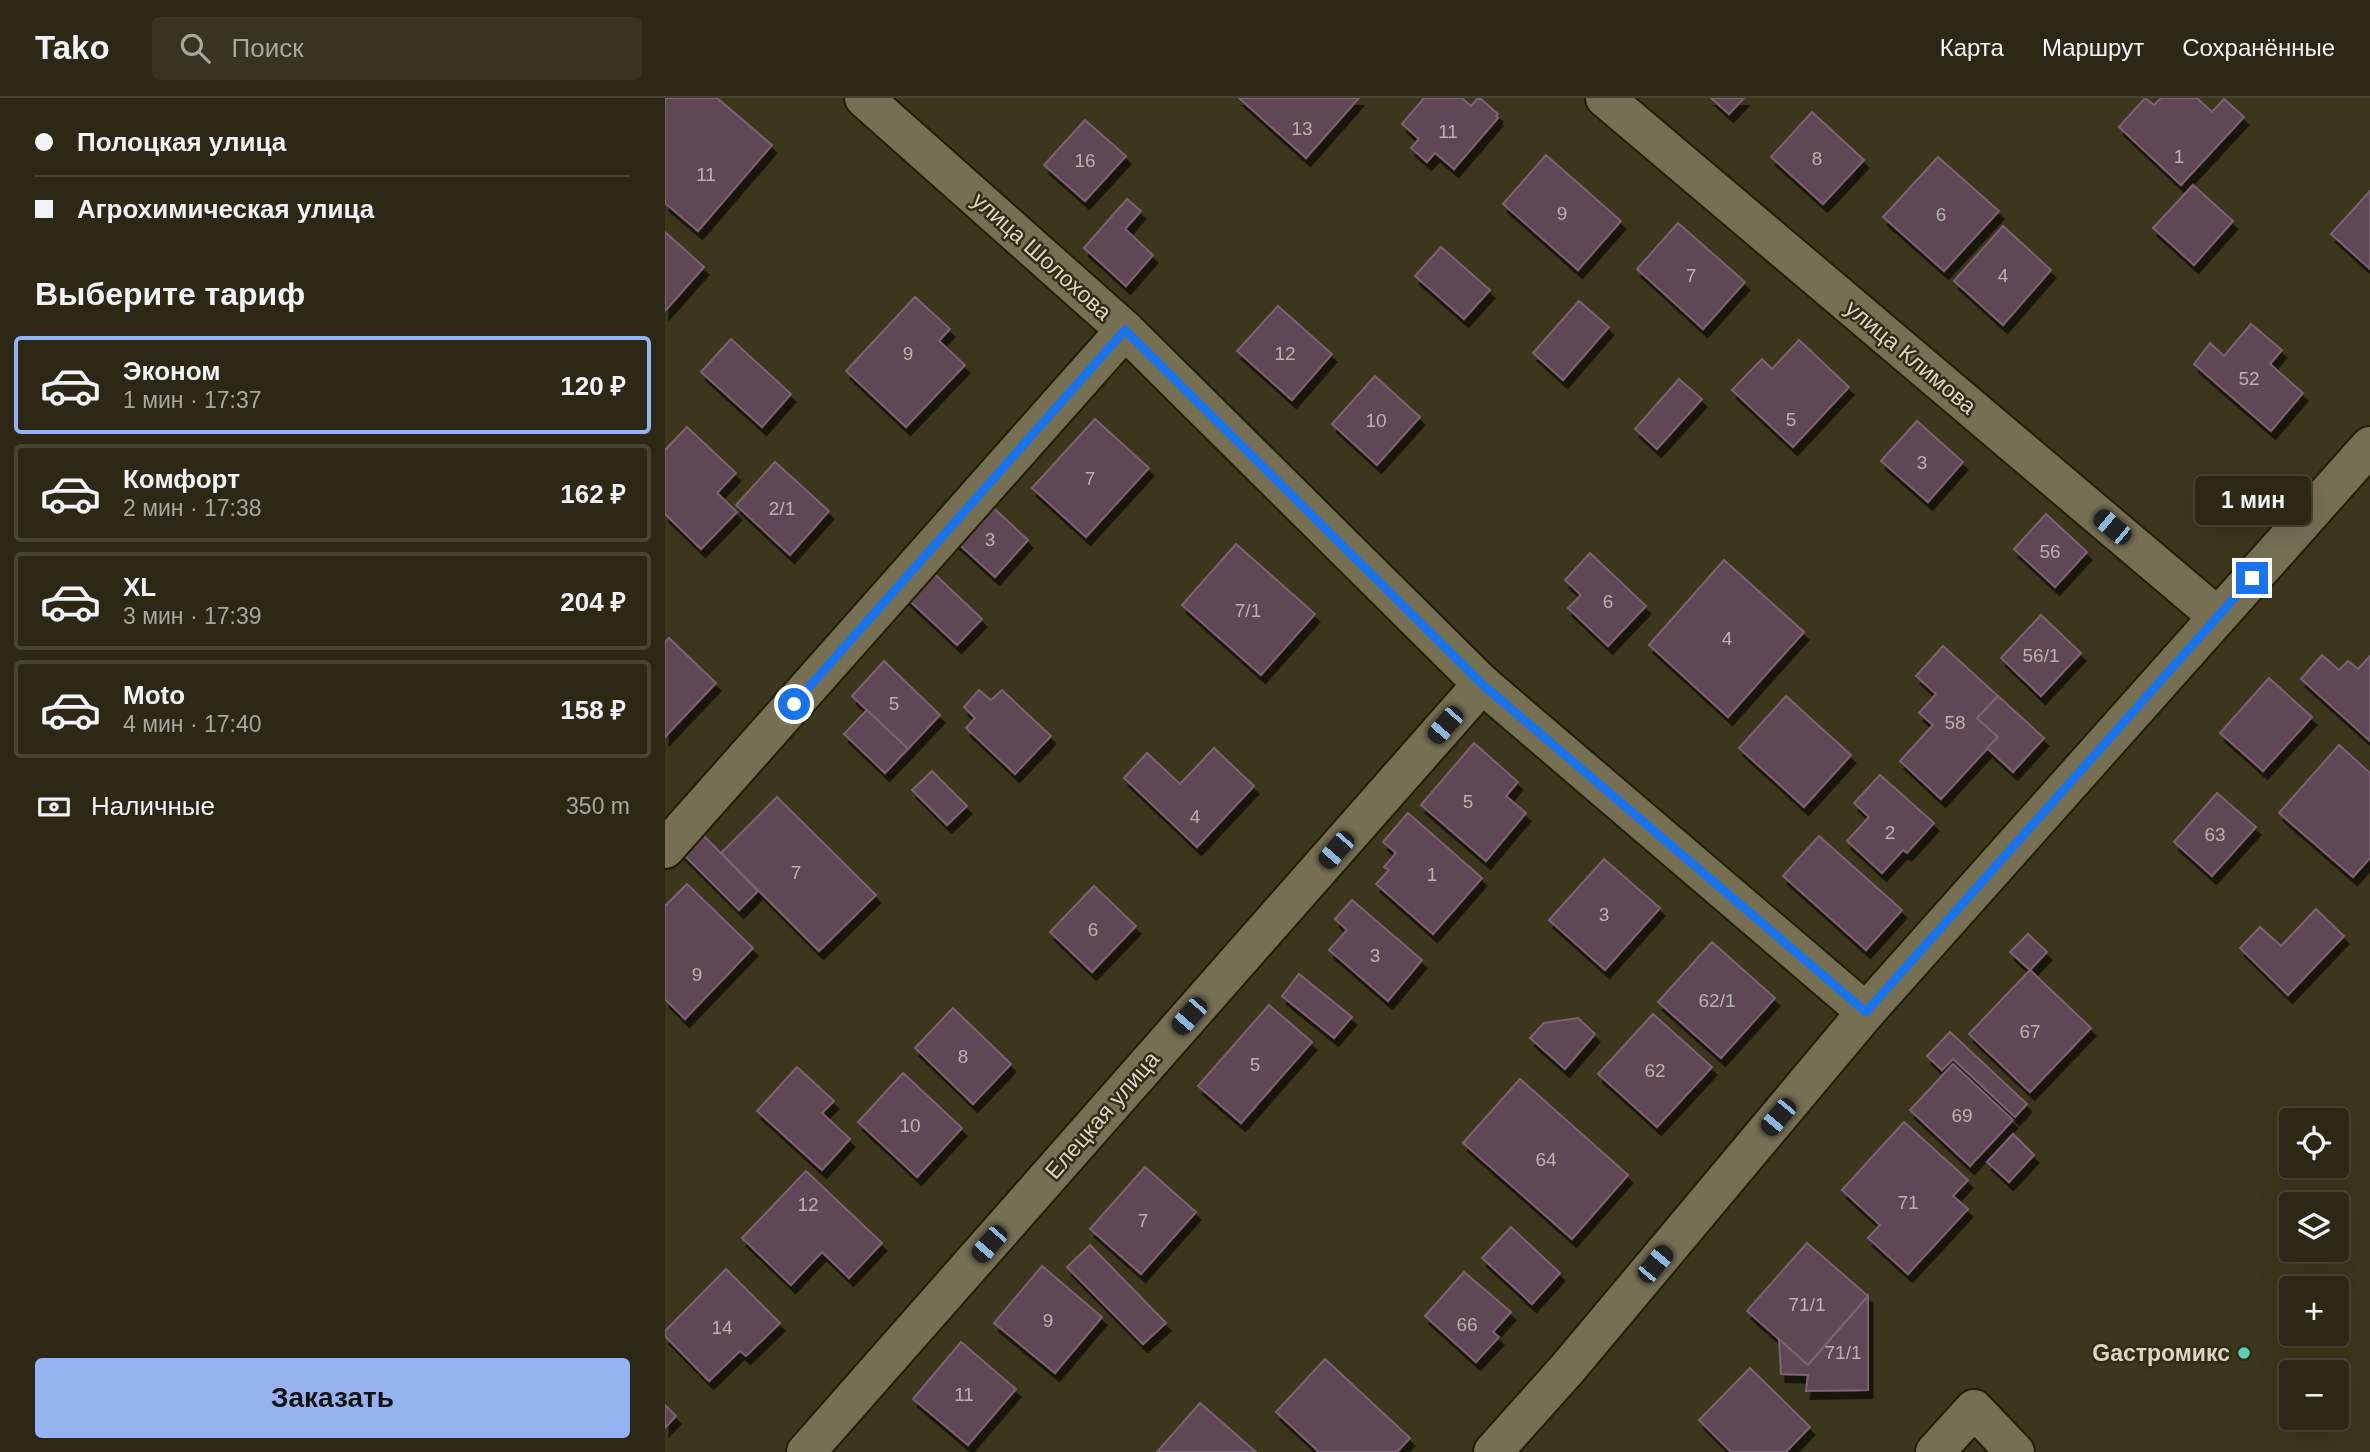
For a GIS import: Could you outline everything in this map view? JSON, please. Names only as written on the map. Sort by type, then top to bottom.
[{"type":"street","name":"улица Шолохова","points":[[864,98],[1125,330],[1482,684],[1866,1012]]},
{"type":"street","name":"улица Климова","points":[[1605,98],[2217,616]]},
{"type":"street","points":[[665,849],[1125,330]]},
{"type":"street","points":[[1493,1452],[1567,1368],[1866,1012],[2370,446]]},
{"type":"street","name":"Елецкая улица","points":[[806,1452],[1482,684]]},
{"type":"street","points":[[1935,1452],[1974,1409],[2015,1452]]},
{"type":"building","points":[[665,98],[717,98],[772,145],[698,231],[665,203]]},
{"type":"building","points":[[1239,98],[1359,98],[1306,158]]},
{"type":"building","points":[[1424,98],[1462,98],[1471,106],[1477,99],[1481,99],[1498,114],[1498,118],[1454,169],[1435,153],[1427,162],[1411,148],[1419,139],[1402,124]]},
{"type":"building","points":[[1711,98],[1744,98],[1729,114]]},
{"type":"building","points":[[2145,98],[2154,105],[2161,98],[2197,98],[2212,112],[2224,99],[2244,117],[2181,185],[2119,127]]},
{"type":"building","points":[[1812,112],[1864,160],[1823,204],[1771,157]]},
{"type":"building","points":[[1085,120],[1126,156],[1085,201],[1044,165]]},
{"type":"building","points":[[1546,155],[1621,221],[1578,270],[1503,204]]},
{"type":"building","points":[[1938,157],[1999,211],[1944,271],[1883,217]]},
{"type":"building","points":[[2193,185],[2233,221],[2194,265],[2153,228]]},
{"type":"building","points":[[2370,191],[2370,269],[2331,234]]},
{"type":"building","points":[[1127,199],[1141,211],[1125,229],[1153,255],[1126,286],[1084,248]]},
{"type":"building","points":[[1678,223],[1745,282],[1703,329],[1637,269]]},
{"type":"building","points":[[2003,226],[2051,270],[2003,325],[1954,281]]},
{"type":"building","points":[[665,232],[704,267],[665,311]]},
{"type":"building","points":[[1441,247],[1490,290],[1464,319],[1415,276]]},
{"type":"building","points":[[915,297],[950,329],[939,341],[965,365],[906,427],[846,371]]},
{"type":"building","points":[[1579,301],[1609,327],[1563,380],[1533,353]]},
{"type":"building","points":[[1278,306],[1332,354],[1292,400],[1237,351]]},
{"type":"building","points":[[2251,324],[2282,350],[2270,364],[2303,393],[2271,431],[2194,364],[2210,343],[2224,356]]},
{"type":"building","points":[[731,339],[791,394],[762,427],[701,372]]},
{"type":"building","points":[[1799,340],[1849,387],[1793,447],[1732,390],[1762,359],[1772,369]]},
{"type":"building","points":[[1375,376],[1420,417],[1377,465],[1332,424]]},
{"type":"building","points":[[1679,379],[1702,399],[1657,449],[1635,429]]},
{"type":"building","points":[[1095,419],[1149,468],[1086,537],[1032,488]]},
{"type":"building","points":[[1917,421],[1963,462],[1928,502],[1881,461]]},
{"type":"building","points":[[687,427],[736,473],[717,493],[737,512],[701,549],[665,514],[665,450]]},
{"type":"building","points":[[775,462],[829,511],[790,555],[736,505]]},
{"type":"building","points":[[986,501],[1028,540],[995,577],[952,538]]},
{"type":"building","points":[[2046,514],[2087,552],[2055,587],[2014,549]]},
{"type":"building","points":[[1236,544],[1315,614],[1261,675],[1182,605]]},
{"type":"building","points":[[1590,553],[1646,606],[1608,646],[1568,608],[1581,595],[1565,580]]},
{"type":"building","points":[[1724,560],[1804,632],[1728,717],[1649,645]]},
{"type":"building","points":[[924,564],[982,619],[957,645],[899,591]]},
{"type":"building","points":[[2041,615],[2081,653],[2041,696],[2001,658]]},
{"type":"building","points":[[669,638],[716,683],[665,737],[665,642]]},
{"type":"building","points":[[1943,646],[1998,696],[1977,718],[1998,737],[1941,799],[1900,761],[1933,725],[1919,713],[1936,694],[1916,676]]},
{"type":"building","points":[[2322,655],[2339,670],[2348,661],[2358,669],[2370,656],[2370,741],[2301,679]]},
{"type":"building","points":[[884,661],[940,715],[908,749],[852,696]]},
{"type":"building","points":[[2269,678],[2312,717],[2263,771],[2220,733]]},
{"type":"building","points":[[979,690],[991,700],[1002,690],[1051,736],[1015,774],[966,728],[975,718],[964,707]]},
{"type":"building","points":[[1786,696],[1851,755],[1804,807],[1739,748]]},
{"type":"building","points":[[1998,696],[2044,738],[2013,772],[1987,748],[1998,737],[1977,718]]},
{"type":"building","points":[[867,710],[908,749],[885,773],[844,734]]},
{"type":"building","points":[[1474,743],[1518,782],[1506,796],[1526,813],[1486,861],[1421,805]]},
{"type":"building","points":[[2339,745],[2370,773],[2370,858],[2353,877],[2279,813]]},
{"type":"building","points":[[1214,748],[1254,786],[1197,847],[1124,778],[1147,753],[1180,784]]},
{"type":"building","points":[[932,771],[967,806],[947,825],[912,790]]},
{"type":"building","points":[[1880,775],[1934,823],[1907,853],[1903,850],[1882,873],[1847,841],[1869,817],[1854,803]]},
{"type":"building","points":[[2217,793],[2256,827],[2212,876],[2174,842]]},
{"type":"building","points":[[777,797],[876,895],[819,951],[721,853]]},
{"type":"building","points":[[1408,813],[1482,878],[1433,934],[1376,884],[1389,870],[1384,867],[1396,853],[1383,842]]},
{"type":"building","points":[[697,829],[758,891],[739,910],[678,849]]},
{"type":"building","points":[[1819,836],[1902,910],[1866,950],[1783,876]]},
{"type":"building","points":[[1604,859],[1660,908],[1605,970],[1549,920]]},
{"type":"building","points":[[687,884],[753,948],[685,1019],[665,999],[665,906]]},
{"type":"building","points":[[1094,886],[1136,926],[1092,972],[1050,932]]},
{"type":"building","points":[[1352,900],[1422,960],[1388,1001],[1329,950],[1347,930],[1335,919]]},
{"type":"building","points":[[2316,909],[2344,936],[2288,995],[2240,948],[2260,927],[2281,946]]},
{"type":"building","points":[[2028,934],[2047,952],[2030,970],[2010,952]]},
{"type":"building","points":[[1712,942],[1775,998],[1721,1058],[1658,1002]]},
{"type":"building","points":[[2030,970],[2091,1028],[2030,1092],[1969,1034]]},
{"type":"building","points":[[1299,974],[1352,1017],[1334,1038],[1282,996]]},
{"type":"building","points":[[1269,1005],[1312,1042],[1241,1123],[1198,1086]]},
{"type":"building","points":[[953,1008],[1011,1064],[973,1104],[915,1048]]},
{"type":"building","points":[[1653,1014],[1712,1067],[1657,1127],[1598,1074]]},
{"type":"building","points":[[1578,1018],[1595,1034],[1565,1069],[1530,1038],[1544,1023]]},
{"type":"building","points":[[1950,1032],[2027,1104],[2015,1117],[1953,1059],[1942,1070],[1927,1056]]},
{"type":"building","points":[[1953,1064],[2013,1120],[1970,1166],[1910,1110]]},
{"type":"building","points":[[797,1067],[834,1101],[822,1113],[850,1139],[822,1170],[757,1111]]},
{"type":"building","points":[[903,1073],[962,1128],[917,1177],[858,1122]]},
{"type":"building","points":[[1520,1079],[1628,1175],[1572,1239],[1463,1143]]},
{"type":"building","points":[[1904,1122],[1968,1180],[1953,1196],[1968,1209],[1908,1274],[1868,1238],[1880,1225],[1842,1190]]},
{"type":"building","points":[[2013,1134],[2034,1155],[2009,1182],[1987,1162]]},
{"type":"building","points":[[1145,1167],[1196,1212],[1141,1274],[1090,1229]]},
{"type":"building","points":[[806,1171],[882,1243],[849,1278],[822,1252],[791,1285],[742,1238]]},
{"type":"building","points":[[1511,1227],[1560,1273],[1532,1304],[1482,1258]]},
{"type":"building","points":[[1807,1243],[1868,1296],[1808,1365],[1747,1311]]},
{"type":"building","points":[[1090,1245],[1166,1323],[1143,1344],[1067,1267]]},
{"type":"building","points":[[1042,1266],[1102,1317],[1055,1373],[994,1323]]},
{"type":"building","points":[[726,1269],[780,1323],[746,1356],[740,1351],[709,1381],[665,1336],[665,1331]]},
{"type":"building","points":[[1464,1272],[1511,1312],[1493,1332],[1499,1337],[1476,1362],[1425,1316]]},
{"type":"building","points":[[1868,1296],[1868,1390],[1806,1391],[1808,1375],[1781,1374],[1779,1339],[1808,1365]]},
{"type":"building","points":[[961,1342],[1016,1389],[968,1445],[913,1399]]},
{"type":"building","points":[[1325,1359],[1410,1438],[1397,1452],[1319,1452],[1276,1412]]},
{"type":"building","points":[[1750,1368],[1810,1427],[1786,1452],[1731,1452],[1699,1420]]},
{"type":"building","points":[[1200,1403],[1256,1452],[1157,1452]]},
{"type":"building","points":[[665,1405],[676,1416],[665,1428]]},
{"type":"place","name":"Gастромикс","points":[[2244,1353]]},
{"type":"route","points":[[794,704],[1125,330],[1482,684],[1866,1012],[2252,578]]}]
